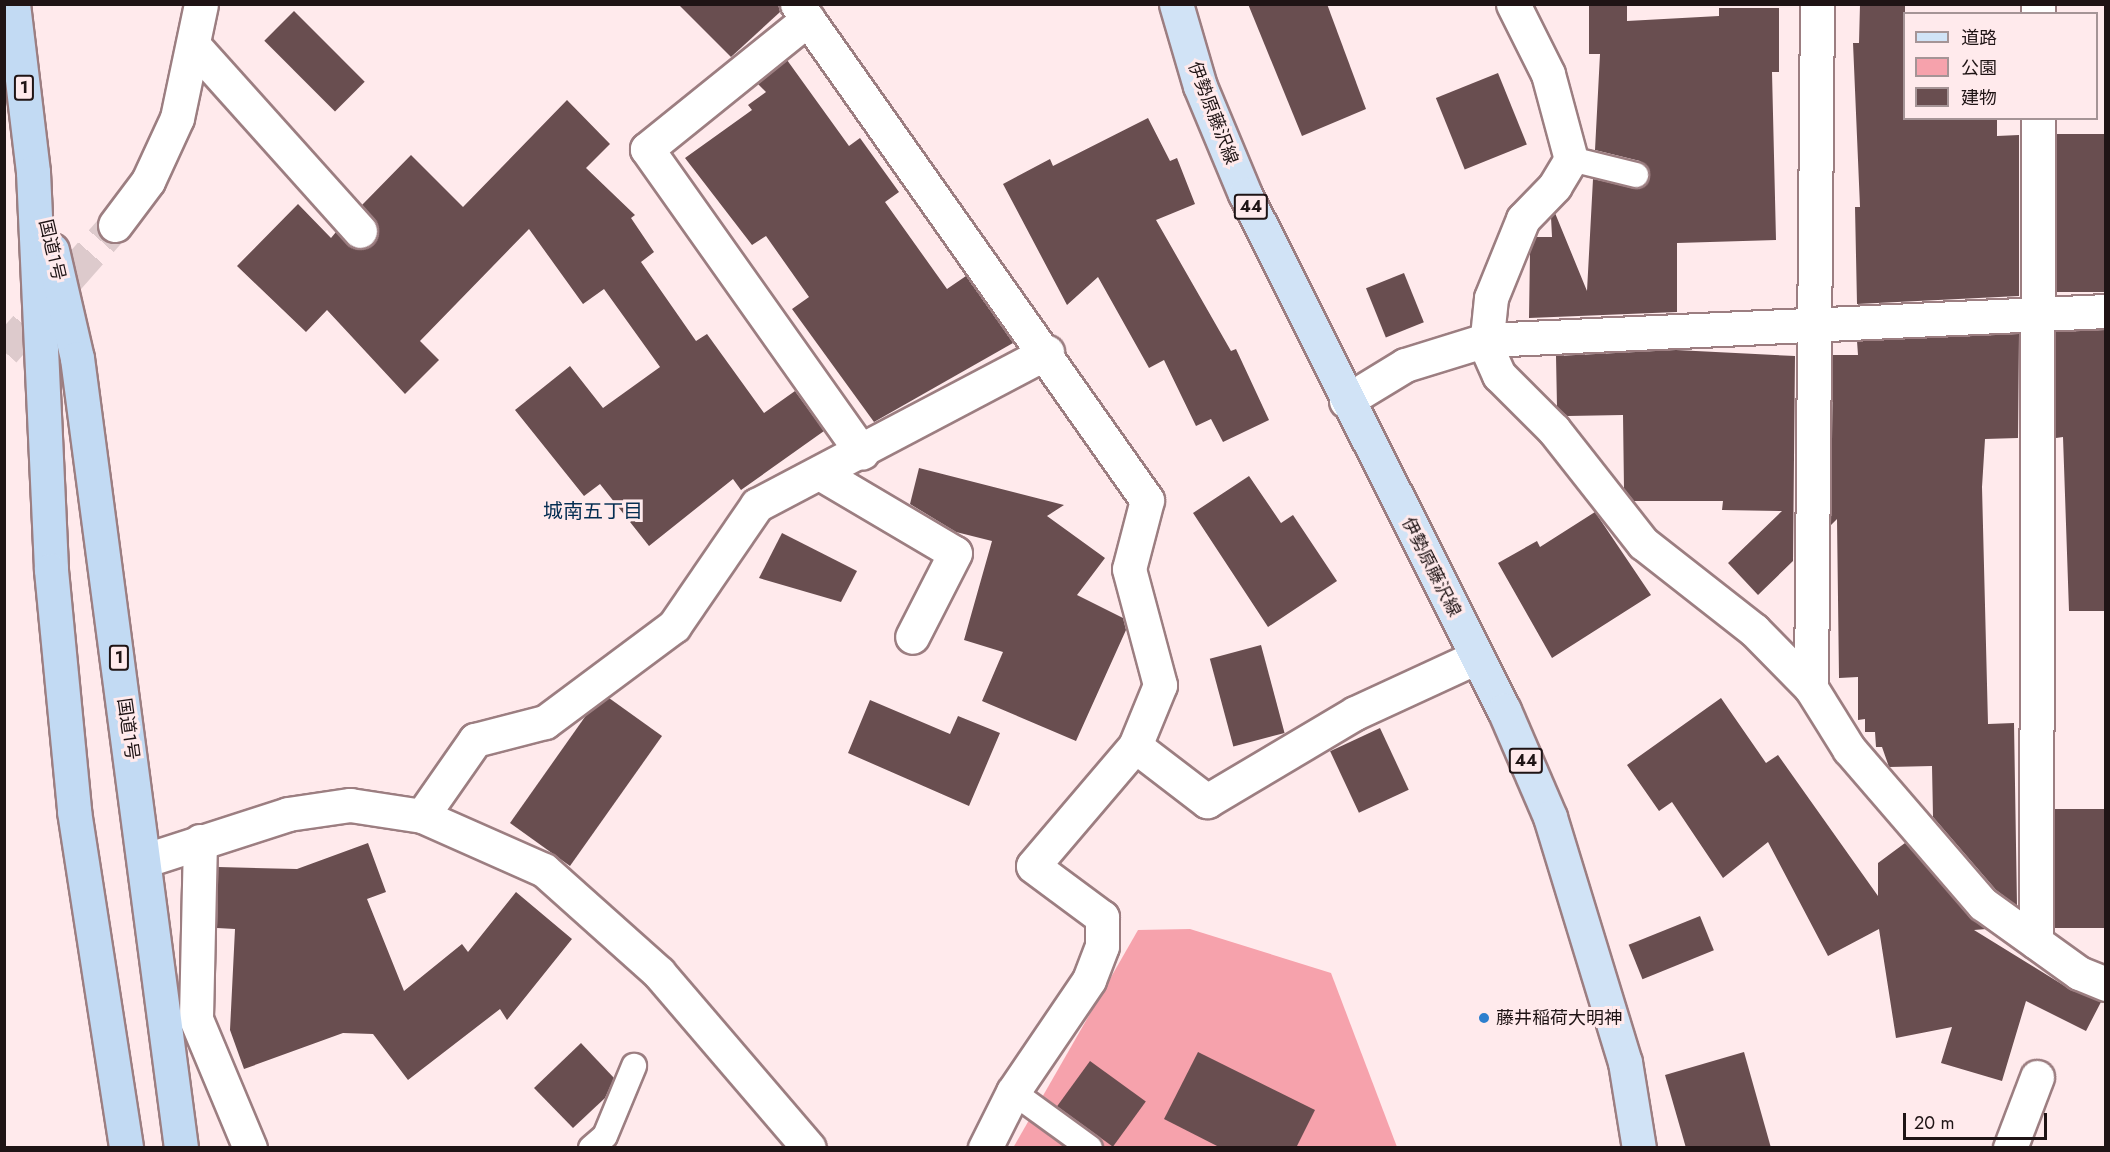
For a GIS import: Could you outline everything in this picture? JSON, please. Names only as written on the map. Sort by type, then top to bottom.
[{"type":"highway","name":"国道1号","points":[[13,4],[33,172],[51,570],[71,776],[126,1148]]},
{"type":"highway","name":"国道1号","points":[[33,172],[77,358],[147,860],[159,1007],[181,1148]]},
{"type":"main road","name":"伊勢原藤沢線","points":[[1176,4],[1200,86],[1245,194],[1346,401],[1477,657],[1550,817],[1624,1062],[1639,1148]]},
{"type":"street","points":[[115,225],[148,181],[177,118],[195,47],[201,4]]},
{"type":"street","points":[[1513,4],[1548,74],[1570,159],[1555,186],[1523,219],[1491,298],[1486,340],[1499,375],[1554,430],[1642,543],[1754,630],[1811,688],[1849,749],[1918,834],[1983,904],[2036,942],[2106,984]]},
{"type":"street","points":[[1811,688],[1811,328],[1817,4]]},
{"type":"street","points":[[862,453],[647,149],[803,12],[1047,352],[1147,500],[1129,569],[1160,685],[1136,746],[1033,866],[1094,908],[1105,928],[1089,980],[1013,1092],[985,1148]]},
{"type":"street","points":[[195,47],[360,231]]},
{"type":"street","points":[[2036,942],[2038,120]]},
{"type":"street","points":[[1346,401],[1405,364],[1486,340],[1811,328],[2106,311]]},
{"type":"street","points":[[422,816],[475,740],[545,722],[674,626],[757,505],[823,475],[1047,352]]},
{"type":"street","points":[[823,475],[955,553],[912,638]]},
{"type":"street","points":[[1136,746],[1207,801],[1355,713],[1477,657]]},
{"type":"street","points":[[147,860],[200,840],[288,813],[350,805],[422,816],[544,870],[659,973],[809,1148]]},
{"type":"street","points":[[200,840],[196,1019],[250,1148]]},
{"type":"street","points":[[2010,1148],[2037,1077]]},
{"type":"lane","points":[[1570,159],[1636,174]]},
{"type":"lane","points":[[591,1148],[609,1127],[634,1066]]},
{"type":"lane","points":[[1013,1092],[1090,1148]]},
{"type":"green space","points":[[1190,929],[1331,973],[1397,1147],[1013,1148],[1138,930]]},
{"type":"building","points":[[678,4],[778,4],[780,12],[731,57]]},
{"type":"building","points":[[1248,4],[1327,4],[1366,109],[1302,136]]},
{"type":"building","points":[[1589,4],[1627,4],[1627,21],[1719,16],[1719,8],[1779,8],[1779,72],[1772,72],[1776,240],[1677,243],[1677,312],[1529,318],[1530,252],[1536,237],[1552,237],[1551,217],[1555,213],[1587,291],[1593,179],[1639,189],[1650,178],[1640,161],[1595,150],[1600,54],[1589,54]]},
{"type":"building","points":[[1860,4],[1905,4],[1905,12],[1903,12],[1903,120],[1997,120],[1997,136],[2019,135],[2019,296],[1857,304],[1855,207],[1860,207],[1853,43],[1859,43]]},
{"type":"building","points":[[294,11],[365,82],[335,111],[264,41]]},
{"type":"building","points":[[787,60],[849,146],[860,138],[899,192],[885,202],[947,289],[966,276],[1013,343],[874,422],[792,309],[809,297],[766,236],[752,245],[685,158],[752,110],[748,105],[766,92],[758,84]]},
{"type":"building","points":[[1498,73],[1527,144],[1465,169],[1436,98]]},
{"type":"building","points":[[567,100],[610,144],[586,168],[635,215],[631,218],[654,252],[641,262],[696,341],[707,334],[764,413],[795,391],[824,431],[741,490],[733,479],[649,546],[600,484],[584,496],[515,410],[570,366],[603,408],[660,367],[604,289],[583,304],[529,229],[420,341],[439,360],[405,394],[327,310],[306,332],[237,266],[298,204],[331,238],[336,232],[355,249],[372,245],[378,227],[362,205],[411,155],[463,207]]},
{"type":"building","points":[[1148,118],[1170,161],[1177,158],[1195,204],[1156,220],[1231,351],[1236,349],[1269,420],[1223,442],[1211,419],[1196,426],[1164,360],[1149,368],[1098,277],[1067,305],[1003,184],[1050,159],[1053,166]]},
{"type":"building","points":[[2057,134],[2106,134],[2106,292],[2057,292]]},
{"type":"building","points":[[1404,273],[1424,322],[1386,337],[1366,288]]},
{"type":"building","points":[[2106,330],[2106,611],[2069,611],[2063,437],[2056,438],[2056,332]]},
{"type":"building","points":[[2019,334],[2018,438],[1985,439],[1982,487],[1988,724],[2014,723],[2017,906],[1996,890],[1933,817],[1932,766],[1889,767],[1882,747],[1876,747],[1875,732],[1865,732],[1865,719],[1858,720],[1858,677],[1839,678],[1837,519],[1831,525],[1833,355],[1858,355],[1857,341]]},
{"type":"building","points":[[1676,350],[1795,356],[1793,561],[1758,595],[1728,563],[1782,511],[1722,510],[1723,501],[1634,501],[1624,489],[1623,415],[1567,416],[1557,407],[1556,356]]},
{"type":"building","points":[[919,468],[1064,505],[1047,516],[1105,558],[1077,595],[1123,618],[1126,630],[1076,741],[982,701],[1003,652],[964,640],[992,541],[956,532],[910,504]]},
{"type":"building","points":[[1249,476],[1281,523],[1293,515],[1337,581],[1268,627],[1193,513]]},
{"type":"building","points":[[1595,512],[1651,595],[1552,658],[1498,563],[1537,541],[1540,547]]},
{"type":"building","points":[[782,533],[857,571],[841,602],[759,578]]},
{"type":"building","points":[[1261,645],[1285,733],[1233,747],[1210,659]]},
{"type":"building","points":[[609,698],[662,736],[570,866],[510,823],[587,714]]},
{"type":"building","points":[[1721,698],[1766,763],[1778,755],[1878,896],[1878,863],[1905,843],[1986,929],[1974,930],[2068,988],[2101,1002],[2086,1031],[2026,1001],[2002,1081],[1941,1063],[1952,1027],[1896,1038],[1879,929],[1828,956],[1768,842],[1723,878],[1672,802],[1659,811],[1627,765]]},
{"type":"building","points":[[870,700],[950,734],[958,716],[1000,733],[969,806],[848,753]]},
{"type":"building","points":[[1380,728],[1409,790],[1359,813],[1330,751]]},
{"type":"building","points":[[2055,809],[2106,809],[2106,928],[2055,928]]},
{"type":"building","points":[[368,843],[386,892],[367,899],[404,991],[462,944],[468,952],[516,892],[572,939],[507,1020],[500,1009],[408,1080],[373,1034],[343,1033],[244,1069],[230,1030],[235,929],[217,928],[218,867],[297,869]]},
{"type":"building","points":[[1700,916],[1714,950],[1642,979],[1629,945]]},
{"type":"building","points":[[581,1043],[614,1078],[605,1098],[573,1128],[534,1088]]},
{"type":"building","points":[[1198,1052],[1315,1110],[1296,1148],[1221,1148],[1164,1119]]},
{"type":"building","points":[[1744,1052],[1771,1148],[1686,1148],[1665,1075]]},
{"type":"building","points":[[1090,1061],[1146,1102],[1113,1147],[1057,1106]]},
{"type":"tunnel","points":[[4,351],[115,225]]},
{"type":"place","name":"藤井稲荷大明神","points":[[1484,1018]]},
{"type":"district","name":"城南五丁目","points":[[593,511]]}]
